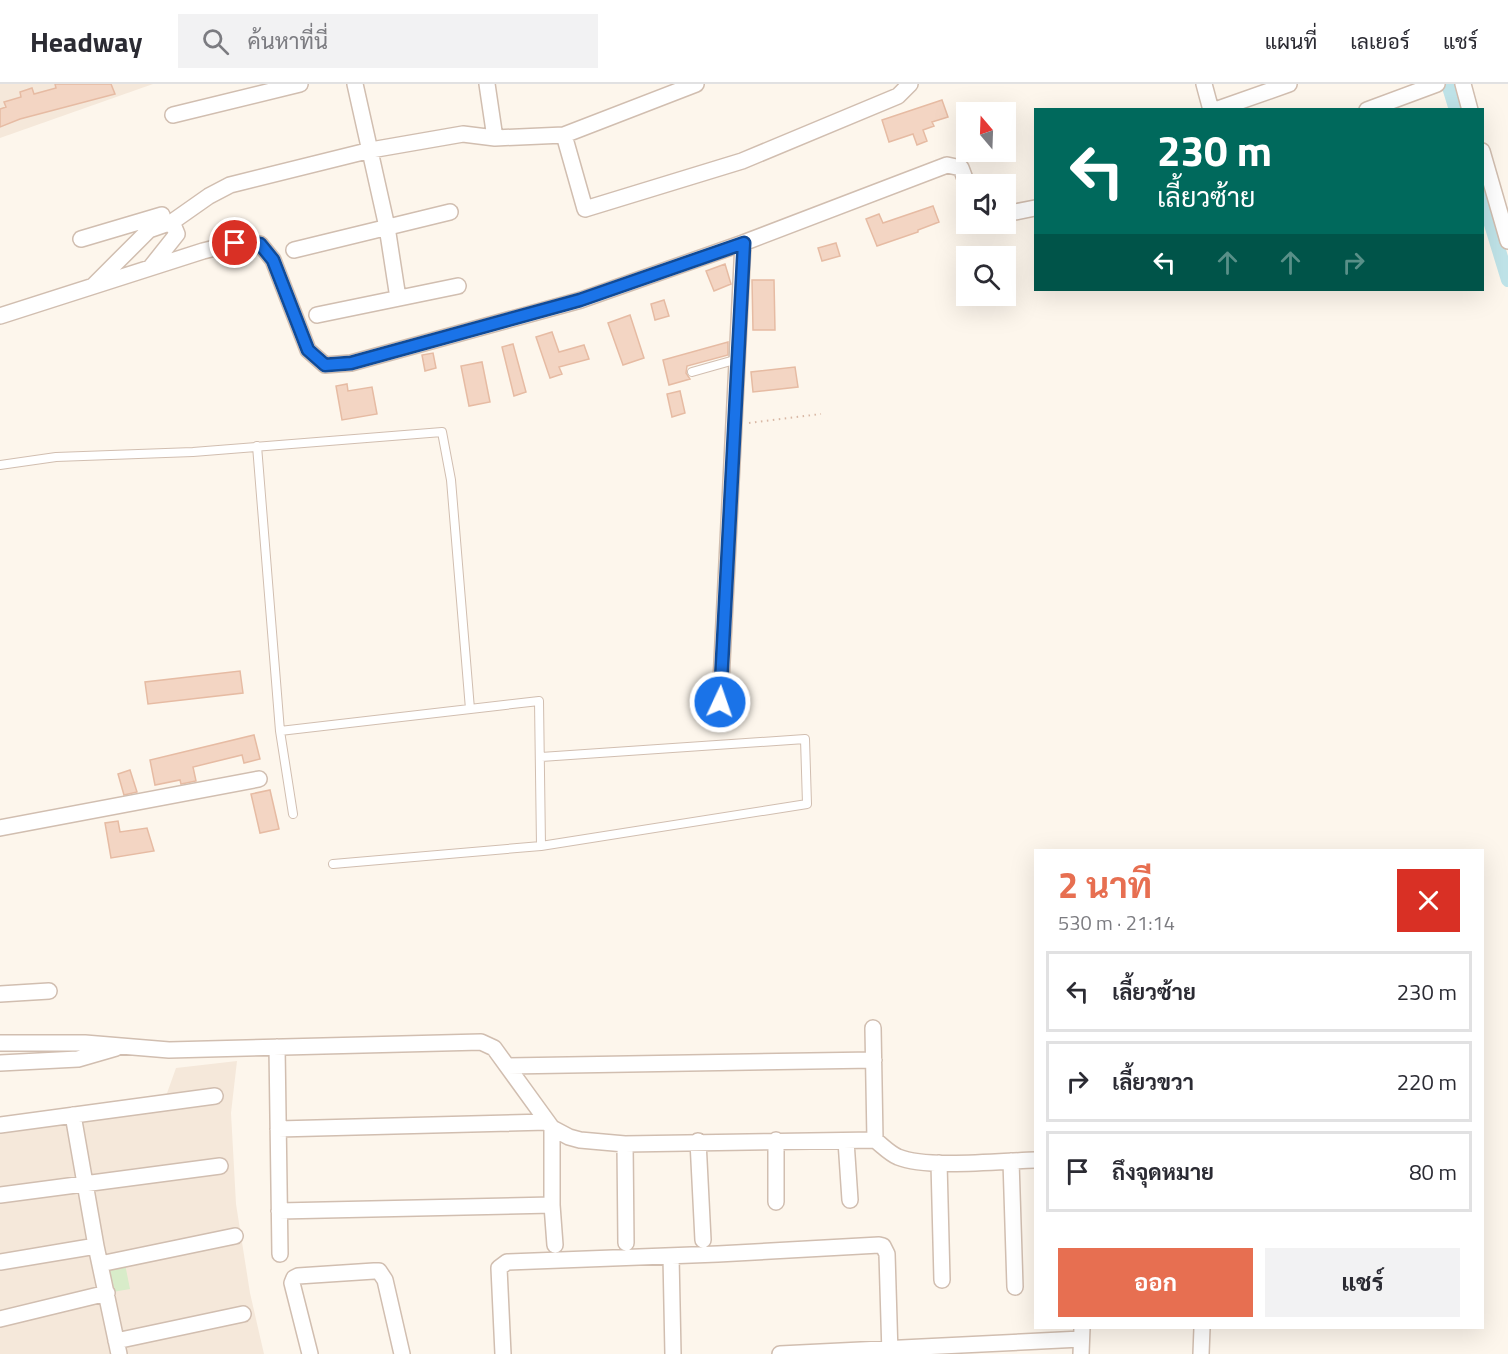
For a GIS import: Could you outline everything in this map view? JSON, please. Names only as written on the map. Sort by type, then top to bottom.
[{"type":"street","points":[[173,115],[300,84]]},
{"type":"street","points":[[355,84],[387,227],[398,298]]},
{"type":"street","points":[[487,84],[495,138]]},
{"type":"street","points":[[92,287],[149,230],[172,222],[230,185],[371,150],[463,134],[495,138],[564,135],[696,84]]},
{"type":"street","points":[[564,135],[585,209],[742,161],[898,96],[910,84]]},
{"type":"street","points":[[1204,84],[1212,108]]},
{"type":"street","points":[[1219,108],[1289,84]]},
{"type":"street","points":[[1372,108],[1436,84]]},
{"type":"street","points":[[1463,84],[1469,108]]},
{"type":"street","points":[[1484,156],[1504,211],[1508,241]]},
{"type":"street","points":[[0,316],[203,251],[235,243],[260,244],[273,260],[308,350],[325,365],[351,363],[580,300],[744,243],[947,165],[961,168],[963,174]]},
{"type":"street","points":[[81,240],[199,204]]},
{"type":"street","points":[[1016,212],[1034,208]]},
{"type":"street","points":[[294,250],[450,212]]},
{"type":"street","points":[[150,268],[177,234],[172,222]]},
{"type":"street","points":[[720,702],[744,243]]},
{"type":"street","points":[[317,315],[458,286]]},
{"type":"street","points":[[0,828],[259,779]]},
{"type":"street","points":[[0,994],[49,991]]},
{"type":"street","points":[[873,1028],[875,1140]]},
{"type":"street","points":[[0,1043],[85,1043],[169,1050],[481,1042],[494,1048],[550,1125],[569,1137],[580,1140],[625,1144],[698,1141],[875,1140],[890,1153],[912,1161],[939,1163],[1034,1160]]},
{"type":"street","points":[[0,1063],[78,1059],[122,1046]]},
{"type":"street","points":[[277,1047],[280,1254]]},
{"type":"street","points":[[507,1066],[874,1060]]},
{"type":"street","points":[[0,1125],[215,1096]]},
{"type":"street","points":[[73,1115],[117,1348],[243,1314]]},
{"type":"street","points":[[278,1129],[550,1125]]},
{"type":"street","points":[[550,1125],[555,1245]]},
{"type":"street","points":[[776,1140],[776,1203]]},
{"type":"street","points":[[698,1141],[703,1240]]},
{"type":"street","points":[[846,1141],[850,1200]]},
{"type":"street","points":[[625,1144],[626,1243]]},
{"type":"street","points":[[1011,1161],[1015,1287]]},
{"type":"street","points":[[939,1163],[942,1280]]},
{"type":"street","points":[[0,1195],[220,1166]]},
{"type":"street","points":[[279,1211],[552,1205]]},
{"type":"street","points":[[100,1264],[235,1236]]},
{"type":"street","points":[[0,1262],[96,1246]]},
{"type":"street","points":[[503,1354],[499,1268],[507,1262],[883,1246],[887,1254],[890,1351]]},
{"type":"street","points":[[671,1256],[673,1354]]},
{"type":"street","points":[[310,1354],[292,1283],[294,1278],[379,1271],[385,1280],[402,1354]]},
{"type":"street","points":[[0,1318],[107,1293]]},
{"type":"street","points":[[1201,1354],[1202,1329]]},
{"type":"street","points":[[780,1354],[890,1351],[1081,1340]]},
{"type":"lane","points":[[692,372],[738,358]]},
{"type":"lane","points":[[0,465],[56,457],[194,452],[442,432],[451,480],[470,709]]},
{"type":"lane","points":[[256,446],[280,731],[292,814]]},
{"type":"lane","points":[[280,731],[539,701],[541,846]]},
{"type":"lane","points":[[333,864],[541,846],[807,804],[805,739],[541,757]]},
{"type":"path","points":[[734,425],[821,414]]},
{"type":"shaded area","points":[[0,84],[153,84],[0,138]]},
{"type":"shaded area","points":[[237,1061],[231,1113],[236,1204],[250,1293],[264,1354],[0,1354],[0,1117],[166,1096],[176,1068]]},
{"type":"green space","points":[[124,1259],[130,1289],[107,1293],[100,1264]]},
{"type":"building","points":[[55,84],[111,84],[115,94],[20,119],[0,127],[0,109],[6,107],[4,102],[21,97],[20,92],[32,88],[34,94],[56,88]]},
{"type":"building","points":[[942,100],[948,117],[932,122],[934,126],[923,130],[927,141],[917,145],[913,134],[889,142],[882,120]]},
{"type":"building","points":[[933,206],[939,222],[877,246],[866,219],[879,214],[883,223]]},
{"type":"building","points":[[836,243],[840,256],[822,261],[818,248]]},
{"type":"building","points":[[725,264],[731,284],[714,291],[706,271]]},
{"type":"building","points":[[752,280],[774,280],[775,330],[753,330]]},
{"type":"building","points":[[664,300],[669,316],[655,320],[651,304]]},
{"type":"building","points":[[630,315],[644,358],[623,365],[608,323]]},
{"type":"building","points":[[552,332],[559,352],[584,345],[589,359],[559,367],[562,374],[550,378],[536,337]]},
{"type":"building","points":[[728,342],[728,355],[687,366],[686,373],[690,379],[669,385],[663,360]]},
{"type":"building","points":[[513,344],[526,392],[514,396],[502,347]]},
{"type":"building","points":[[433,353],[436,368],[425,371],[422,355]]},
{"type":"building","points":[[482,362],[490,402],[469,406],[461,366]]},
{"type":"building","points":[[795,367],[798,387],[753,392],[751,372]]},
{"type":"building","points":[[347,384],[348,391],[372,387],[377,414],[342,420],[336,386]]},
{"type":"building","points":[[680,391],[685,413],[672,417],[667,394]]},
{"type":"building","points":[[240,671],[243,693],[148,704],[145,682]]},
{"type":"building","points":[[254,735],[260,759],[244,763],[242,755],[193,767],[196,781],[181,784],[180,780],[155,785],[150,760]]},
{"type":"building","points":[[130,770],[137,792],[124,795],[118,774]]},
{"type":"building","points":[[270,790],[279,829],[260,833],[251,794]]},
{"type":"building","points":[[118,821],[120,832],[147,828],[154,851],[111,858],[105,823]]},
{"type":"waterway","points":[[1448,84],[1455,108]]},
{"type":"waterway","points":[[1484,202],[1508,280]]},
{"type":"route","points":[[235,243],[260,244],[273,260],[308,350],[325,365],[351,363],[580,300],[744,243],[720,702]]}]
